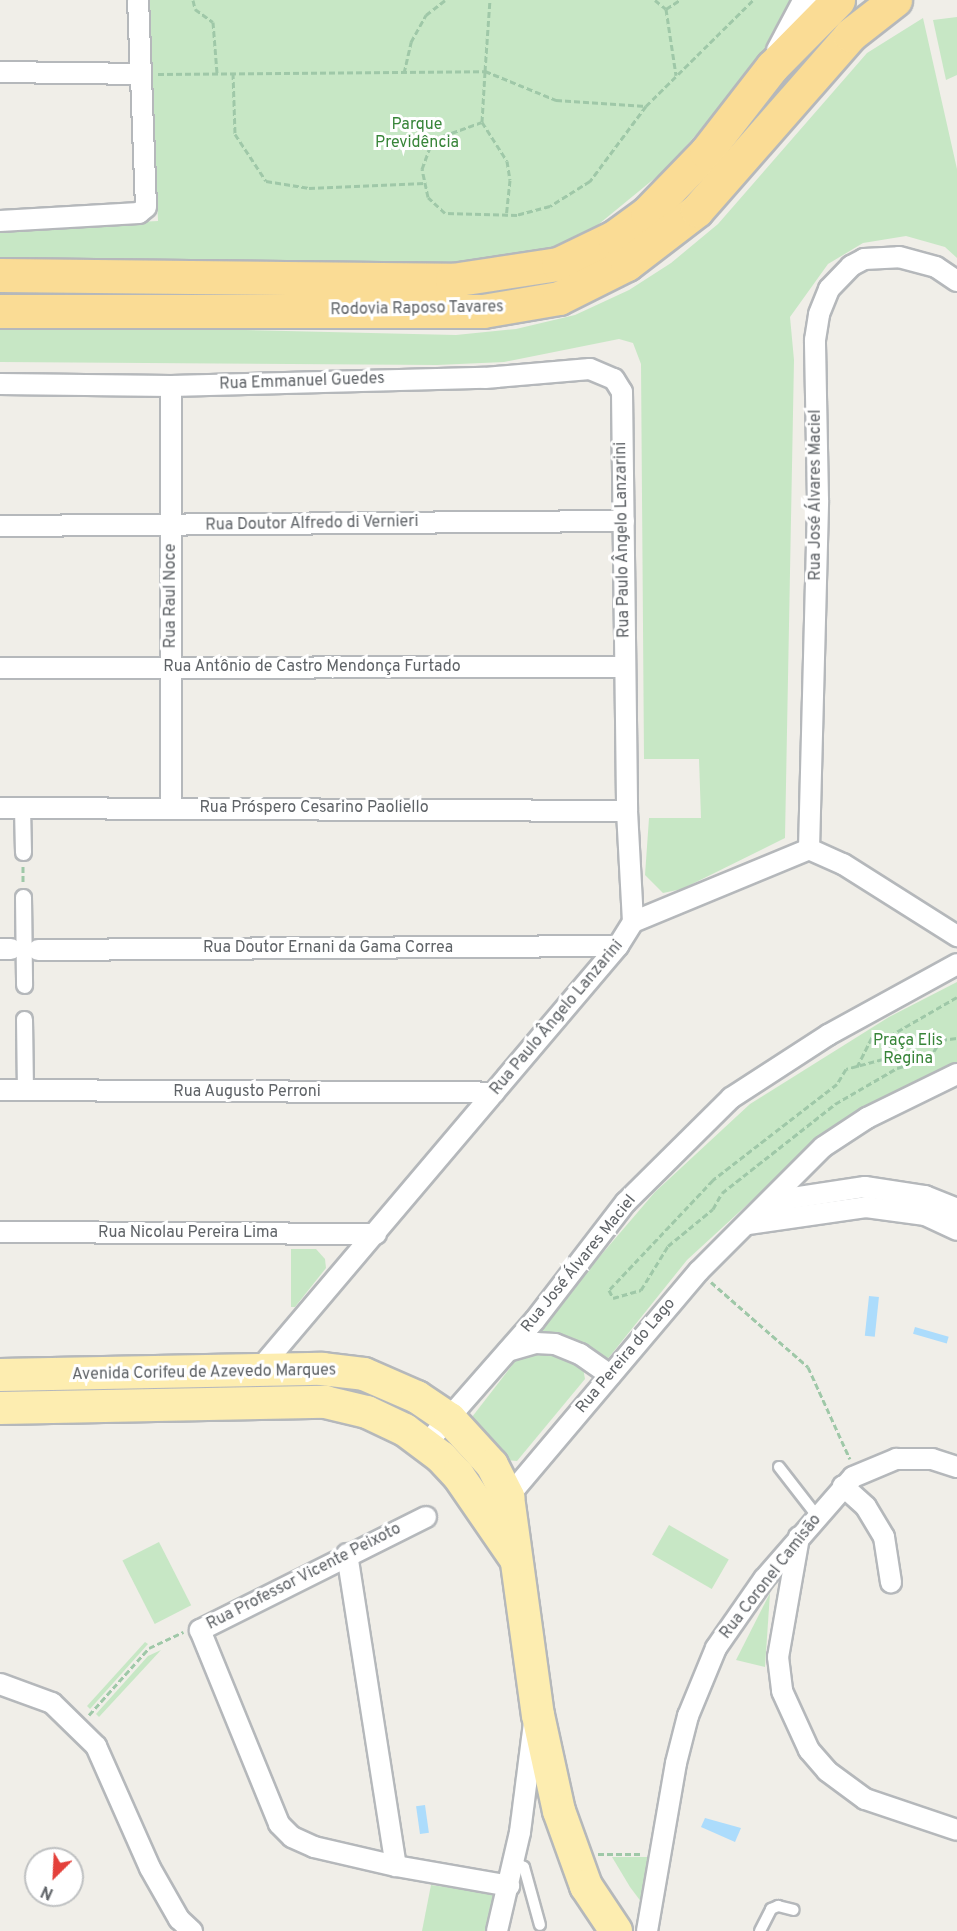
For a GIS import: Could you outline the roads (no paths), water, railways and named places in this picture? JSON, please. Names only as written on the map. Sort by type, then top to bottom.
[{"type":"highway","name":"Rodovia Raposo Tavares","points":[[0,275],[452,280],[558,264],[614,237],[647,213],[706,152],[772,67],[838,0]]},
{"type":"highway","name":"Rodovia Raposo Tavares","points":[[0,311],[483,311],[559,297],[627,264],[697,210],[850,35],[895,0]]},
{"type":"main road","points":[[772,67],[808,0]]},
{"type":"main road","name":"Avenida Corifeu de Azevedo Marques","points":[[0,1375],[322,1369],[363,1374],[417,1397],[450,1419],[492,1465],[498,1508],[518,1562],[538,1715],[559,1810],[586,1886],[616,1931]]},
{"type":"main road","name":"Avenida Corifeu de Azevedo Marques","points":[[0,1407],[325,1402],[367,1412],[426,1444],[458,1475],[498,1508]]},
{"type":"street","points":[[0,221],[139,213],[147,202],[138,0]]},
{"type":"street","points":[[0,72],[141,74]]},
{"type":"street","name":"Rua José Álvares Maciel","points":[[809,849],[818,500],[815,340],[819,314],[829,289],[850,266],[864,259],[899,257],[936,267],[957,281]]},
{"type":"street","name":"Rua Emmanuel Guedes","points":[[0,384],[171,386],[485,378],[590,369],[604,372]]},
{"type":"street","name":"Rua Paulo Ângelo Lanzarini","points":[[258,1371],[618,946],[633,922],[627,811],[624,667],[622,392],[604,372]]},
{"type":"street","name":"Rua Raul Noce","points":[[171,386],[171,807]]},
{"type":"street","name":"Rua Doutor Alfredo di Vernieri","points":[[0,526],[624,521]]},
{"type":"street","name":"Rua Antônio de Castro Mendonça Furtado","points":[[0,668],[624,667]]},
{"type":"street","name":"Rua Próspero Cesarino Paoliello","points":[[0,808],[171,807],[627,811]]},
{"type":"street","points":[[22,808],[23,852]]},
{"type":"street","points":[[633,922],[809,849],[843,864],[957,936]]},
{"type":"street","points":[[23,897],[18,949],[24,985]]},
{"type":"street","name":"Rua Doutor Ernani da Gama Correa","points":[[18,949],[618,946]]},
{"type":"street","name":"Rua José Álvares Maciel","points":[[426,1444],[508,1351],[626,1202],[731,1098],[828,1035],[957,964]]},
{"type":"street","points":[[24,1019],[25,1090]]},
{"type":"street","name":"Rua Pereira do Lago","points":[[498,1508],[699,1270],[836,1137],[957,1074]]},
{"type":"street","name":"Rua Augusto Perroni","points":[[0,1090],[494,1094]]},
{"type":"street","points":[[773,1200],[865,1187],[925,1196],[957,1209]]},
{"type":"street","points":[[748,1224],[866,1207],[926,1215],[957,1230]]},
{"type":"street","name":"Rua Nicolau Pereira Lima","points":[[0,1233],[376,1234]]},
{"type":"street","points":[[508,1351],[536,1343],[555,1344],[580,1354],[610,1375]]},
{"type":"street","name":"Rua Coronel Camisão","points":[[647,1931],[659,1853],[688,1716],[716,1648],[800,1536],[850,1480],[896,1459],[932,1459],[957,1467]]},
{"type":"street","points":[[850,1480],[884,1537],[891,1581]]},
{"type":"street","name":"Rua Professor Vicente Peixoto","points":[[426,1517],[347,1554],[200,1630],[279,1824],[292,1837],[314,1847],[396,1866],[509,1886]]},
{"type":"street","points":[[800,1536],[778,1657],[782,1691],[809,1749],[827,1771],[865,1799],[957,1830]]},
{"type":"street","points":[[347,1554],[396,1866]]},
{"type":"street","points":[[0,1684],[52,1703],[77,1724],[96,1746],[160,1888],[192,1931]]},
{"type":"street","points":[[497,1931],[514,1862],[531,1728],[538,1715]]},
{"type":"lane","points":[[779,1467],[818,1515]]},
{"type":"lane","points":[[514,1862],[524,1867],[540,1925]]},
{"type":"lane","points":[[760,1931],[771,1909],[778,1906],[794,1910]]},
{"type":"water","points":[[869,1296],[879,1297],[875,1337],[865,1336]]},
{"type":"water","points":[[915,1327],[949,1337],[947,1343],[913,1334]]},
{"type":"water","points":[[425,1805],[429,1833],[420,1834],[416,1806]]},
{"type":"water","points":[[705,1818],[741,1828],[735,1842],[701,1827]]},
{"type":"park label","name":"Parque Previdência","points":[[417,134]]},
{"type":"park label","name":"Praça Elis Regina","points":[[908,1050]]}]
